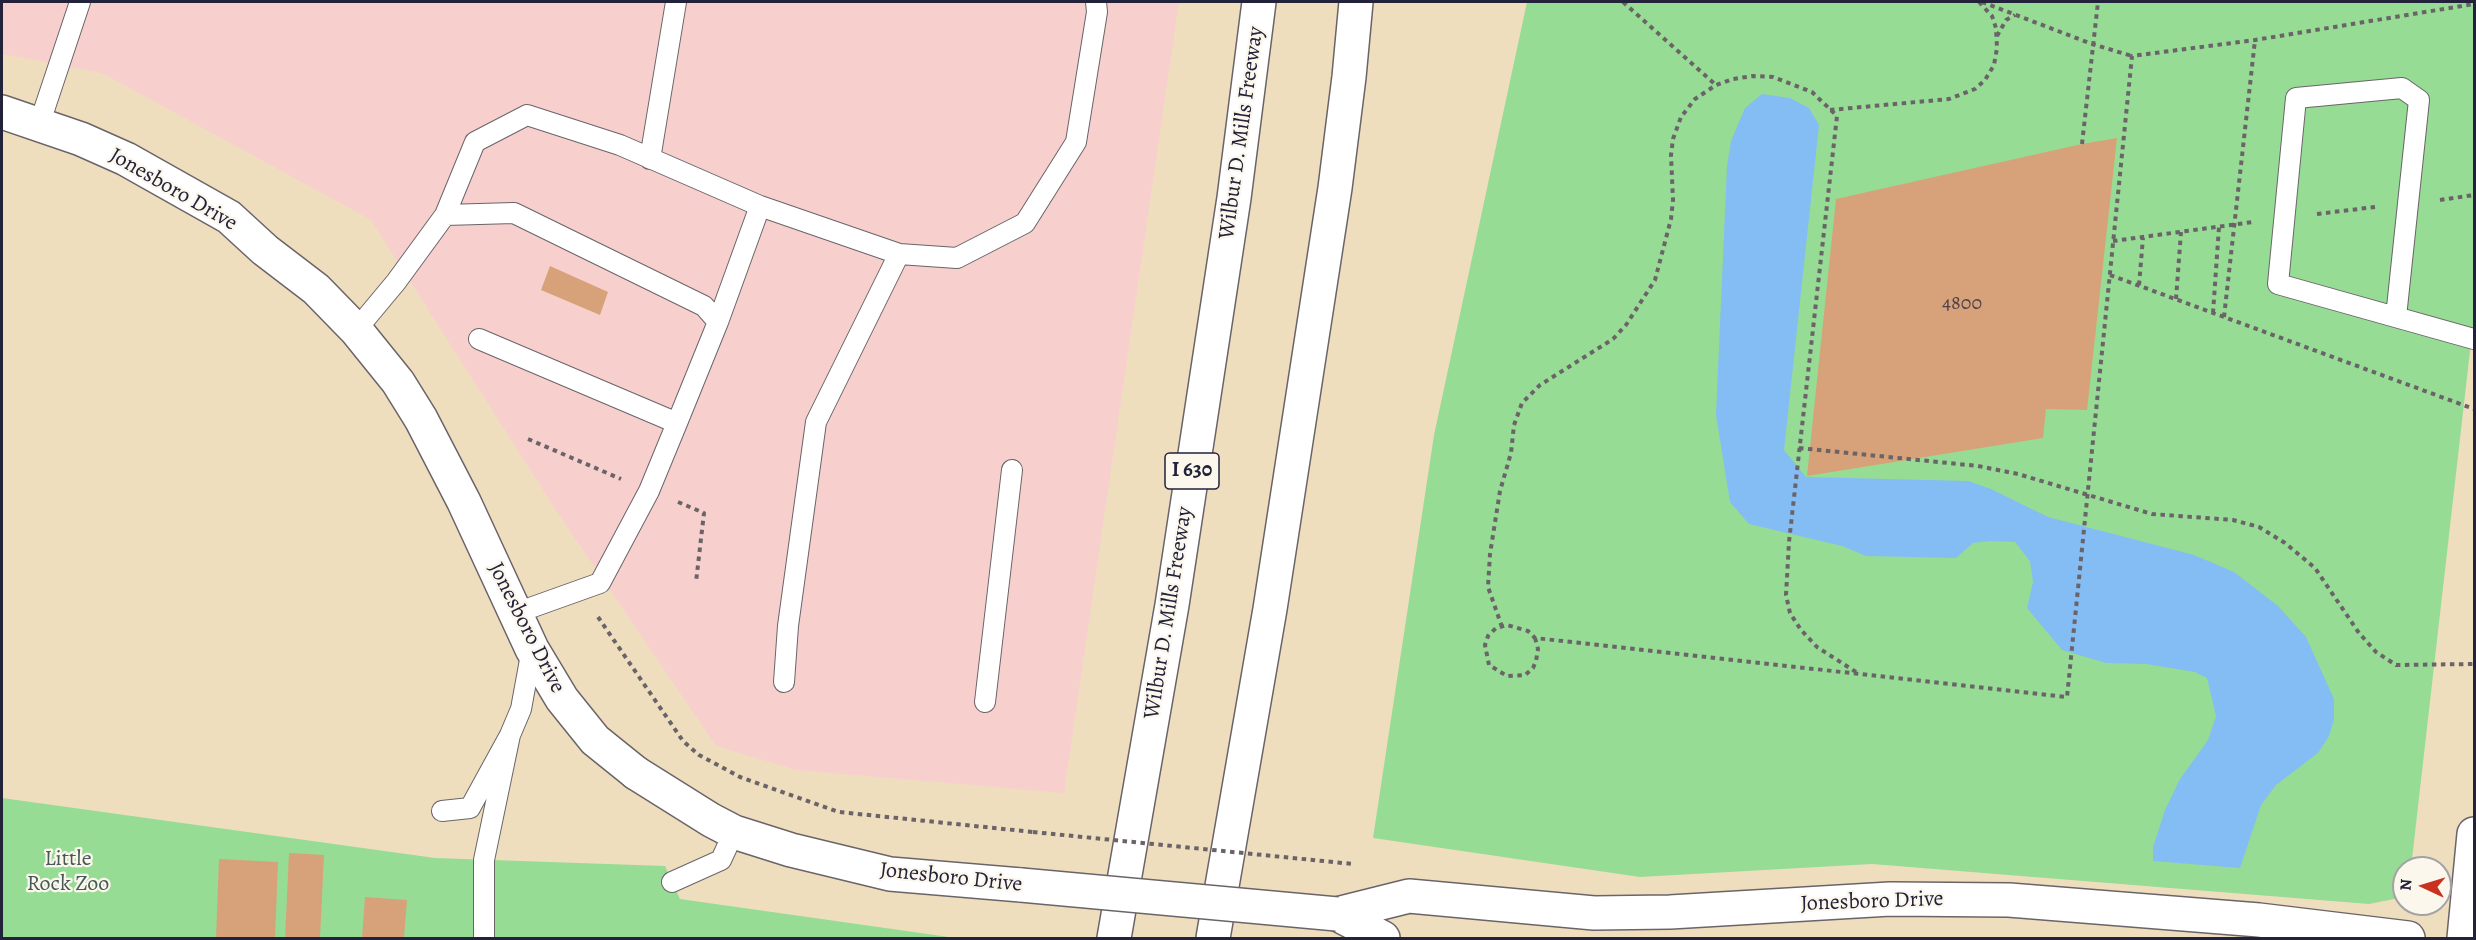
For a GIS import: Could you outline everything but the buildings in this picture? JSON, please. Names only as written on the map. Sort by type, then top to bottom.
[{"type":"main road","name":"Wilbur D. Mills Freeway","points":[[1114,939],[1172,605],[1234,198],[1259,2]]},
{"type":"main road","points":[[1213,939],[1270,609],[1335,188],[1356,2]]},
{"type":"main road","name":"Jonesboro Drive","points":[[2,112],[81,139],[126,159],[229,217],[265,250],[316,289],[356,330],[398,382],[464,502],[532,649],[562,699],[595,740],[636,773],[734,832],[791,850],[890,874],[1337,914],[1408,896],[1594,913],[1670,912],[1890,899],[2009,900],[2259,920],[2408,939]]},
{"type":"main road","points":[[2464,939],[2475,834]]},
{"type":"main road","name":"Jonesboro Drive","points":[[1337,914],[1383,939]]},
{"type":"lane","points":[[39,125],[81,2]]},
{"type":"lane","points":[[650,159],[676,2]]},
{"type":"lane","points":[[356,330],[396,282],[445,215],[475,142],[526,115],[620,145],[760,206],[899,254],[957,258],[1025,223],[1076,142],[1097,12],[1096,2]]},
{"type":"lane","points":[[2396,317],[2419,100],[2402,88],[2296,98],[2278,284],[2396,317],[2475,339]]},
{"type":"lane","points":[[516,613],[600,583],[649,491],[678,423],[760,206]]},
{"type":"lane","points":[[445,215],[514,213],[704,306],[718,322]]},
{"type":"lane","points":[[784,682],[788,626],[816,422],[899,254]]},
{"type":"lane","points":[[479,339],[678,423]]},
{"type":"lane","points":[[985,702],[1012,470]]},
{"type":"lane","points":[[442,811],[470,808],[510,735],[521,709],[532,649]]},
{"type":"lane","points":[[484,939],[484,860],[510,735]]},
{"type":"lane","points":[[672,882],[721,860],[734,832]]},
{"type":"path","points":[[1623,2],[1716,85]]},
{"type":"path","points":[[1830,110],[1949,99],[1975,89],[1985,80],[1994,65],[1997,36],[1992,16],[1981,2]]},
{"type":"path","points":[[1981,2],[2092,44],[2132,56],[2255,40],[2475,4]]},
{"type":"path","points":[[2082,144],[2098,2]]},
{"type":"path","points":[[1997,36],[2006,20],[2014,15],[2026,19]]},
{"type":"path","points":[[2224,317],[2255,40]]},
{"type":"path","points":[[1534,638],[2067,697],[2132,56]]},
{"type":"path","points":[[1502,627],[1488,587],[1490,554],[1500,491],[1511,453],[1514,425],[1522,403],[1540,385],[1613,339],[1626,325],[1655,280],[1671,219],[1673,200],[1671,155],[1673,139],[1681,117],[1695,99],[1716,85],[1753,76],[1773,78],[1812,92],[1838,116],[1789,542],[1786,595],[1790,613],[1801,630],[1817,647],[1859,674]]},
{"type":"path","points":[[2213,312],[2219,226]]},
{"type":"path","points":[[2176,299],[2181,232]]},
{"type":"path","points":[[2139,285],[2143,238]]},
{"type":"path","points":[[2110,275],[2474,410]]},
{"type":"path","points":[[528,439],[625,480]]},
{"type":"path","points":[[1799,450],[1978,466],[2018,474],[2152,514],[2233,520],[2259,527],[2285,543],[2309,563],[2358,633],[2376,652],[2396,665],[2475,664]]},
{"type":"path","points":[[669,498],[704,513],[696,582]]},
{"type":"path","points":[[592,609],[683,741],[699,755],[740,777],[839,812],[1353,864]]},
{"type":"path","points":[[1518,627],[1534,638],[1538,649],[1533,668],[1525,675],[1507,676],[1489,665],[1485,645],[1488,636],[1496,628],[1518,627]]},
{"type":"shaded area","points":[[2,2],[1179,2],[1064,793],[796,770],[716,746],[557,512],[371,220],[102,73],[2,54]]},
{"type":"green space","points":[[1527,2],[2474,2],[2474,316],[2412,856],[2392,856],[2392,899],[2369,904],[1872,864],[1640,877],[1373,838],[1434,435]]},
{"type":"green space","name":"Little Rock Zoo","points":[[2,798],[435,858],[665,866],[680,899],[956,938],[2,938]]},
{"type":"water","points":[[1762,94],[1790,98],[1809,108],[1819,125],[1784,450],[1806,477],[1968,481],[1991,489],[2048,517],[2194,555],[2234,572],[2278,606],[2306,637],[2334,699],[2334,719],[2329,736],[2318,753],[2276,785],[2261,805],[2240,868],[2153,861],[2153,847],[2165,810],[2180,779],[2208,740],[2216,716],[2207,678],[2195,672],[2146,664],[2106,663],[2062,650],[2027,608],[2033,582],[2030,561],[2015,542],[1973,543],[1956,558],[1866,556],[1842,546],[1749,524],[1730,502],[1716,415],[1727,166],[1731,141],[1745,108]]}]
